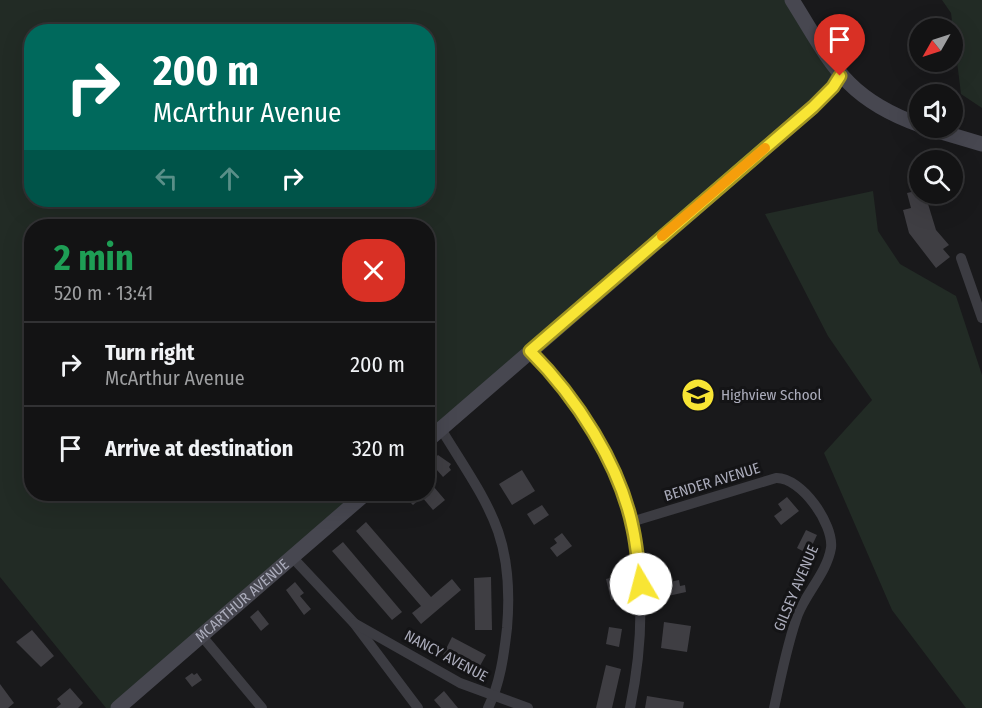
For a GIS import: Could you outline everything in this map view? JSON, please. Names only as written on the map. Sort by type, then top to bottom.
[{"type":"street","points":[[792,0],[840,76],[878,105],[909,120]]},
{"type":"street","points":[[435,434],[813,107],[833,87],[840,76]]},
{"type":"street","points":[[962,138],[982,144]]},
{"type":"street","points":[[961,258],[982,318]]},
{"type":"street","points":[[530,351],[564,388],[587,422],[610,467],[631,522],[641,584],[642,620],[639,665],[630,708]]},
{"type":"street","points":[[441,429],[485,500],[506,552],[508,616],[505,647],[493,697],[488,708]]},
{"type":"street","name":"BENDER AVENUE","points":[[631,522],[776,478],[788,479],[799,488]]},
{"type":"street","name":"GILSEY AVENUE","points":[[774,708],[791,637],[831,547],[825,520],[799,488]]},
{"type":"street","name":"MCARTHUR AVENUE","points":[[118,708],[357,501]]},
{"type":"street","points":[[292,557],[354,623],[418,708]]},
{"type":"street","name":"NANCY AVENUE","points":[[354,623],[460,683],[528,708]]},
{"type":"street","points":[[201,635],[262,708]]},
{"type":"shaded area","points":[[0,0],[792,0],[839,76],[435,434],[435,219],[24,219],[24,501],[357,501],[118,708],[106,708],[0,577]]},
{"type":"shaded area","points":[[942,0],[982,0],[982,108],[963,95],[963,84],[960,84],[958,72],[963,72],[963,18],[952,18],[951,13]]},
{"type":"shaded area","points":[[873,191],[878,231],[900,264],[956,296],[982,375],[982,708],[966,708],[892,610],[824,453],[872,400],[828,336],[765,214]]},
{"type":"building","points":[[910,204],[928,204],[936,230],[949,245],[943,249],[950,257],[936,268],[909,233],[903,210],[911,208]]},
{"type":"building","points":[[438,455],[451,464],[449,467],[451,470],[443,477],[435,468],[435,458]]},
{"type":"building","points":[[522,470],[535,491],[512,505],[499,484]]},
{"type":"building","points":[[435,488],[445,500],[433,510],[425,501],[435,501]]},
{"type":"building","points":[[787,497],[799,511],[781,525],[774,516],[782,510],[778,504]]},
{"type":"building","points":[[542,505],[549,515],[534,525],[527,514]]},
{"type":"building","points":[[366,522],[431,597],[452,579],[461,590],[421,624],[412,613],[421,606],[356,531]]},
{"type":"building","points":[[806,530],[817,535],[808,554],[797,548]]},
{"type":"building","points":[[562,533],[572,546],[557,557],[550,548],[557,543],[554,539]]},
{"type":"building","points":[[343,542],[402,612],[392,620],[332,551]]},
{"type":"building","points":[[618,576],[623,597],[611,600],[606,579]]},
{"type":"building","points":[[491,577],[492,630],[475,630],[474,578]]},
{"type":"building","points":[[679,580],[680,586],[685,585],[686,592],[668,596],[665,583]]},
{"type":"building","points":[[295,582],[304,593],[300,596],[311,609],[304,615],[286,590]]},
{"type":"building","points":[[258,610],[269,624],[261,631],[250,617]]},
{"type":"building","points":[[664,622],[691,626],[687,652],[661,648]]},
{"type":"building","points":[[609,627],[622,629],[619,647],[606,644]]},
{"type":"building","points":[[32,630],[54,656],[41,667],[16,642]]},
{"type":"building","points":[[452,637],[486,655],[476,673],[443,655]]},
{"type":"building","points":[[606,665],[621,669],[612,708],[596,708]]},
{"type":"building","points":[[192,673],[194,675],[197,673],[202,680],[192,687],[185,678]]},
{"type":"building","points":[[0,684],[14,703],[8,708],[0,708]]},
{"type":"building","points":[[70,688],[83,703],[78,708],[56,708],[61,704],[57,699]]},
{"type":"building","points":[[444,691],[458,708],[441,708],[434,700]]},
{"type":"building","points":[[647,696],[684,702],[683,708],[645,708]]},
{"type":"slow traffic","points":[[662,236],[765,148]]},
{"type":"place","name":"Highview School","points":[[698,395]]},
{"type":"route","points":[[641,584],[633,527],[602,448],[564,388],[530,351],[813,107],[833,87],[840,76]]}]
